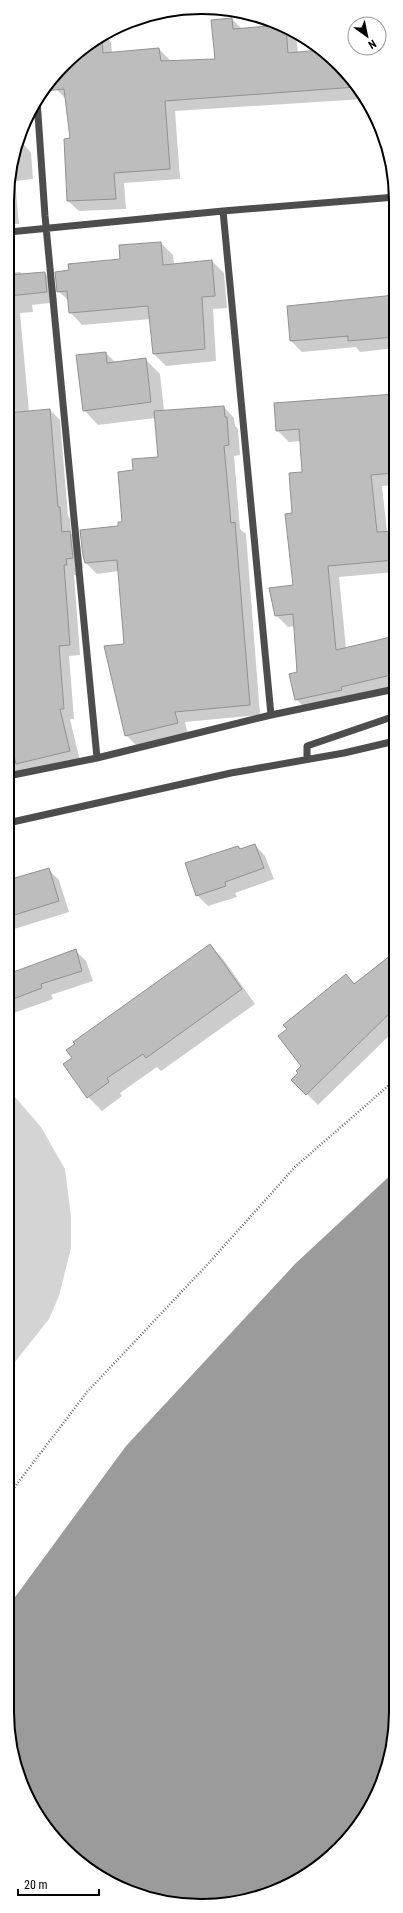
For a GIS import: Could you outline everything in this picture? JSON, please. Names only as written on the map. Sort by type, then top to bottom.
[{"type":"street","points":[[38,110],[47,228],[97,758]]},
{"type":"street","points":[[14,231],[223,211],[389,198]]},
{"type":"street","points":[[223,211],[272,715]]},
{"type":"street","points":[[14,775],[97,758],[272,715],[389,690]]},
{"type":"street","points":[[307,759],[307,746],[389,718]]},
{"type":"street","points":[[14,822],[223,775],[389,742]]},
{"type":"path","points":[[14,1488],[87,1392],[206,1266],[295,1167],[389,1085]]},
{"type":"shaded area","points":[[14,1096],[41,1127],[65,1169],[71,1217],[71,1248],[59,1296],[49,1319],[14,1363]]},
{"type":"shaded area","points":[[389,1177],[389,1724],[383,1760],[370,1794],[350,1826],[334,1844],[316,1860],[295,1874],[273,1885],[250,1893],[214,1899],[189,1899],[153,1893],[119,1880],[87,1860],[69,1844],[53,1826],[33,1794],[20,1760],[14,1724],[14,1598],[126,1446],[296,1263]]},
{"type":"building","points":[[232,18],[233,29],[268,26],[284,33],[287,34],[288,53],[313,51],[334,69],[350,87],[165,101],[170,169],[114,173],[116,199],[67,201],[64,139],[70,138],[64,89],[51,90],[53,87],[69,69],[87,53],[102,43],[103,53],[159,48],[161,61],[215,59],[211,20]]},
{"type":"building","points":[[161,242],[163,265],[212,260],[215,296],[202,297],[205,349],[153,354],[148,306],[69,313],[67,291],[57,292],[55,272],[69,270],[68,264],[120,259],[119,245]]},
{"type":"building","points":[[45,272],[47,292],[14,295],[14,275]]},
{"type":"building","points":[[389,296],[389,338],[348,341],[348,336],[290,341],[287,306]]},
{"type":"building","points":[[106,352],[107,363],[146,358],[151,402],[83,411],[76,355]]},
{"type":"building","points":[[389,394],[389,474],[371,475],[377,532],[389,531],[389,561],[328,566],[336,650],[389,637],[389,675],[341,687],[342,690],[295,700],[289,674],[297,672],[293,614],[275,616],[269,588],[293,585],[285,514],[292,513],[289,473],[302,472],[299,429],[276,431],[274,403]]},
{"type":"building","points":[[224,406],[225,417],[227,417],[229,445],[224,446],[231,523],[235,522],[250,705],[175,712],[178,723],[125,736],[104,646],[124,644],[117,560],[85,563],[80,530],[118,526],[118,522],[122,522],[118,472],[133,470],[132,459],[158,457],[154,411]]},
{"type":"building","points":[[50,409],[58,507],[60,507],[62,532],[70,531],[73,558],[66,559],[67,565],[64,565],[70,645],[59,646],[64,709],[60,709],[70,751],[16,764],[14,756],[14,412]]},
{"type":"building","points":[[255,844],[264,868],[225,882],[226,886],[196,896],[185,863],[238,846],[240,849]]},
{"type":"building","points":[[49,868],[59,901],[14,915],[14,878]]},
{"type":"building","points":[[210,944],[242,989],[146,1058],[143,1054],[107,1078],[109,1082],[87,1098],[63,1064],[72,1058],[66,1050],[75,1044],[73,1042]]},
{"type":"building","points":[[76,949],[82,971],[41,984],[42,988],[14,999],[14,972]]},
{"type":"building","points":[[389,957],[389,1014],[306,1095],[291,1080],[298,1073],[296,1071],[301,1066],[278,1036],[287,1029],[283,1025],[346,974],[354,984]]}]
